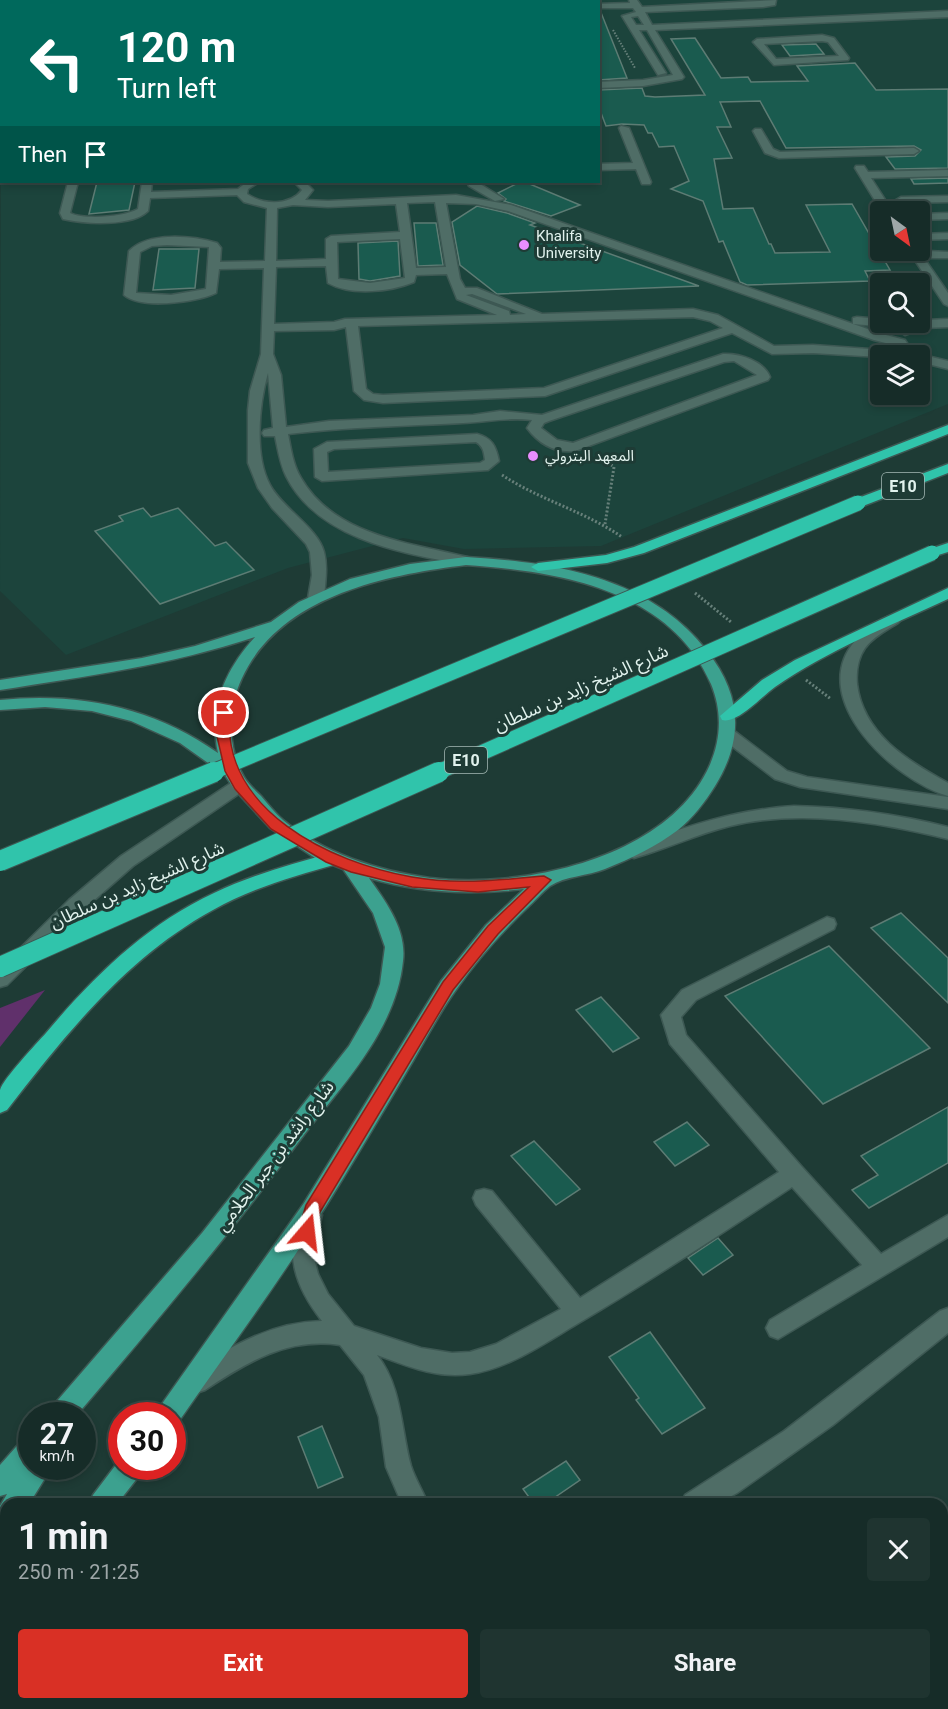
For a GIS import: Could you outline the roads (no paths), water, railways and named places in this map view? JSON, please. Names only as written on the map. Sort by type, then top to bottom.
[{"type":"highway","points":[[537,567],[607,559],[639,550],[948,429]]},
{"type":"highway","name":"E10","points":[[0,861],[858,503],[948,468]]},
{"type":"highway","name":"شارع الشيخ زايد بن سلطان","points":[[0,968],[940,550]]},
{"type":"highway","points":[[728,717],[768,684],[801,663],[948,593]]},
{"type":"highway","points":[[0,1104],[52,1037],[100,984],[158,934],[207,904],[261,880],[331,859]]},
{"type":"main road","points":[[0,705],[82,704],[135,716],[179,735],[236,778],[276,826],[331,859],[351,867],[412,882],[478,887],[544,880],[621,857],[676,822],[712,780],[728,734],[728,717],[719,681],[699,648],[668,619],[630,596],[586,578],[537,567],[466,561],[410,567],[362,579],[316,598],[273,627],[244,658],[226,694],[222,732],[236,778]]},
{"type":"main road","points":[[0,685],[142,663],[199,650],[273,627]]},
{"type":"main road","name":"شارع راشد بن جبر الحلامي","points":[[72,1402],[228,1220],[363,1041],[386,998],[394,958],[391,933],[351,867]]},
{"type":"main road","points":[[179,1402],[312,1210],[448,986],[493,930],[544,880]]},
{"type":"main road","points":[[79,1402],[94,1377]]},
{"type":"main road","points":[[0,1484],[18,1464]]},
{"type":"main road","points":[[19,1498],[31,1480]]},
{"type":"main road","points":[[107,1498],[120,1480]]},
{"type":"street","points":[[600,4],[763,5],[772,3],[772,0]]},
{"type":"street","points":[[600,80],[679,77],[636,6]]},
{"type":"street","points":[[636,6],[626,16],[655,63],[658,76]]},
{"type":"street","points":[[633,28],[948,14]]},
{"type":"street","points":[[765,22],[778,40]]},
{"type":"street","points":[[826,38],[831,40],[845,58],[774,63],[757,42],[778,40],[826,38]]},
{"type":"street","points":[[642,42],[658,42]]},
{"type":"street","points":[[655,63],[671,62]]},
{"type":"street","points":[[600,85],[643,83],[658,76]]},
{"type":"street","points":[[624,128],[646,182]]},
{"type":"street","points":[[758,130],[769,151],[774,154],[914,151]]},
{"type":"street","points":[[852,154],[881,201]]},
{"type":"street","points":[[600,167],[639,166]]},
{"type":"street","points":[[902,201],[915,187],[948,173]]},
{"type":"street","points":[[865,175],[915,187],[948,199]]},
{"type":"street","points":[[73,183],[65,213],[71,218],[132,217],[143,211],[147,183]]},
{"type":"street","points":[[145,195],[241,192],[253,183]]},
{"type":"street","points":[[290,202],[306,195],[308,190],[300,183]]},
{"type":"street","points":[[443,200],[466,194],[472,183],[491,196],[510,203],[835,316],[870,323]]},
{"type":"street","points":[[241,192],[249,201],[272,205],[290,202],[443,200],[482,202],[511,208],[878,337],[901,343]]},
{"type":"street","points":[[443,200],[453,270],[461,292],[459,296],[515,318]]},
{"type":"street","points":[[401,201],[410,272],[410,280],[402,284],[342,286],[332,281],[330,241],[334,238],[405,235]]},
{"type":"street","points":[[272,205],[267,354],[256,391],[253,435],[255,463],[263,485],[312,542],[317,552],[319,575],[316,598]]},
{"type":"street","points":[[930,217],[948,216]]},
{"type":"street","points":[[930,237],[948,236]]},
{"type":"street","points":[[209,243],[215,248],[214,266],[213,288],[208,294],[143,299],[130,295],[135,251],[142,245],[209,243]]},
{"type":"street","points":[[930,254],[948,255]]},
{"type":"street","points":[[920,261],[946,300],[942,323]]},
{"type":"street","points":[[214,266],[331,262]]},
{"type":"street","points":[[410,272],[453,270]]},
{"type":"street","points":[[461,292],[477,291],[543,317]]},
{"type":"street","points":[[268,324],[328,326],[348,323],[693,313],[714,318],[772,350]]},
{"type":"street","points":[[348,323],[360,391],[369,397],[383,399],[545,392],[734,328]]},
{"type":"street","points":[[901,343],[903,333]]},
{"type":"street","points":[[860,354],[880,345],[901,343]]},
{"type":"street","points":[[742,359],[772,350],[813,349],[870,353]]},
{"type":"street","points":[[267,354],[277,380],[280,431],[290,471],[297,484],[316,506],[355,530],[404,548],[466,561]]},
{"type":"street","points":[[253,435],[329,425],[473,419],[539,422],[723,358],[742,359],[762,372],[764,377],[583,445],[568,448],[555,445],[536,431],[539,422]]},
{"type":"street","points":[[930,360],[948,365]]},
{"type":"street","points":[[473,419],[477,438]]},
{"type":"street","points":[[297,484],[322,477],[488,466],[492,461],[490,446],[488,442],[477,438],[332,445],[321,449],[320,452],[322,477]]},
{"type":"street","points":[[915,608],[874,631],[855,651],[849,668],[850,696],[864,725],[883,748],[915,772],[948,790]]},
{"type":"street","points":[[728,734],[781,774],[806,783],[948,803]]},
{"type":"street","points":[[0,980],[76,905],[127,861],[236,778]]},
{"type":"street","points":[[621,857],[707,826],[742,817],[776,813],[812,813],[866,818],[923,826],[948,833]]},
{"type":"street","points":[[827,924],[689,995],[671,1015],[677,1038],[794,1174],[878,1266]]},
{"type":"street","points":[[191,1386],[236,1355],[274,1338],[305,1332],[347,1335],[409,1357],[442,1364],[472,1363],[519,1345],[577,1312],[794,1174]]},
{"type":"street","points":[[484,1198],[577,1312]]},
{"type":"street","points":[[312,1210],[302,1254],[307,1275],[320,1301],[374,1369],[391,1417],[399,1467],[412,1498]]},
{"type":"street","points":[[778,1328],[948,1226]]},
{"type":"street","points":[[705,1498],[732,1483],[797,1436],[948,1319]]},
{"type":"place","name":"Khalifa University","points":[[524,245]]},
{"type":"place","name":"المعهد البترولي","points":[[533,456]]}]
